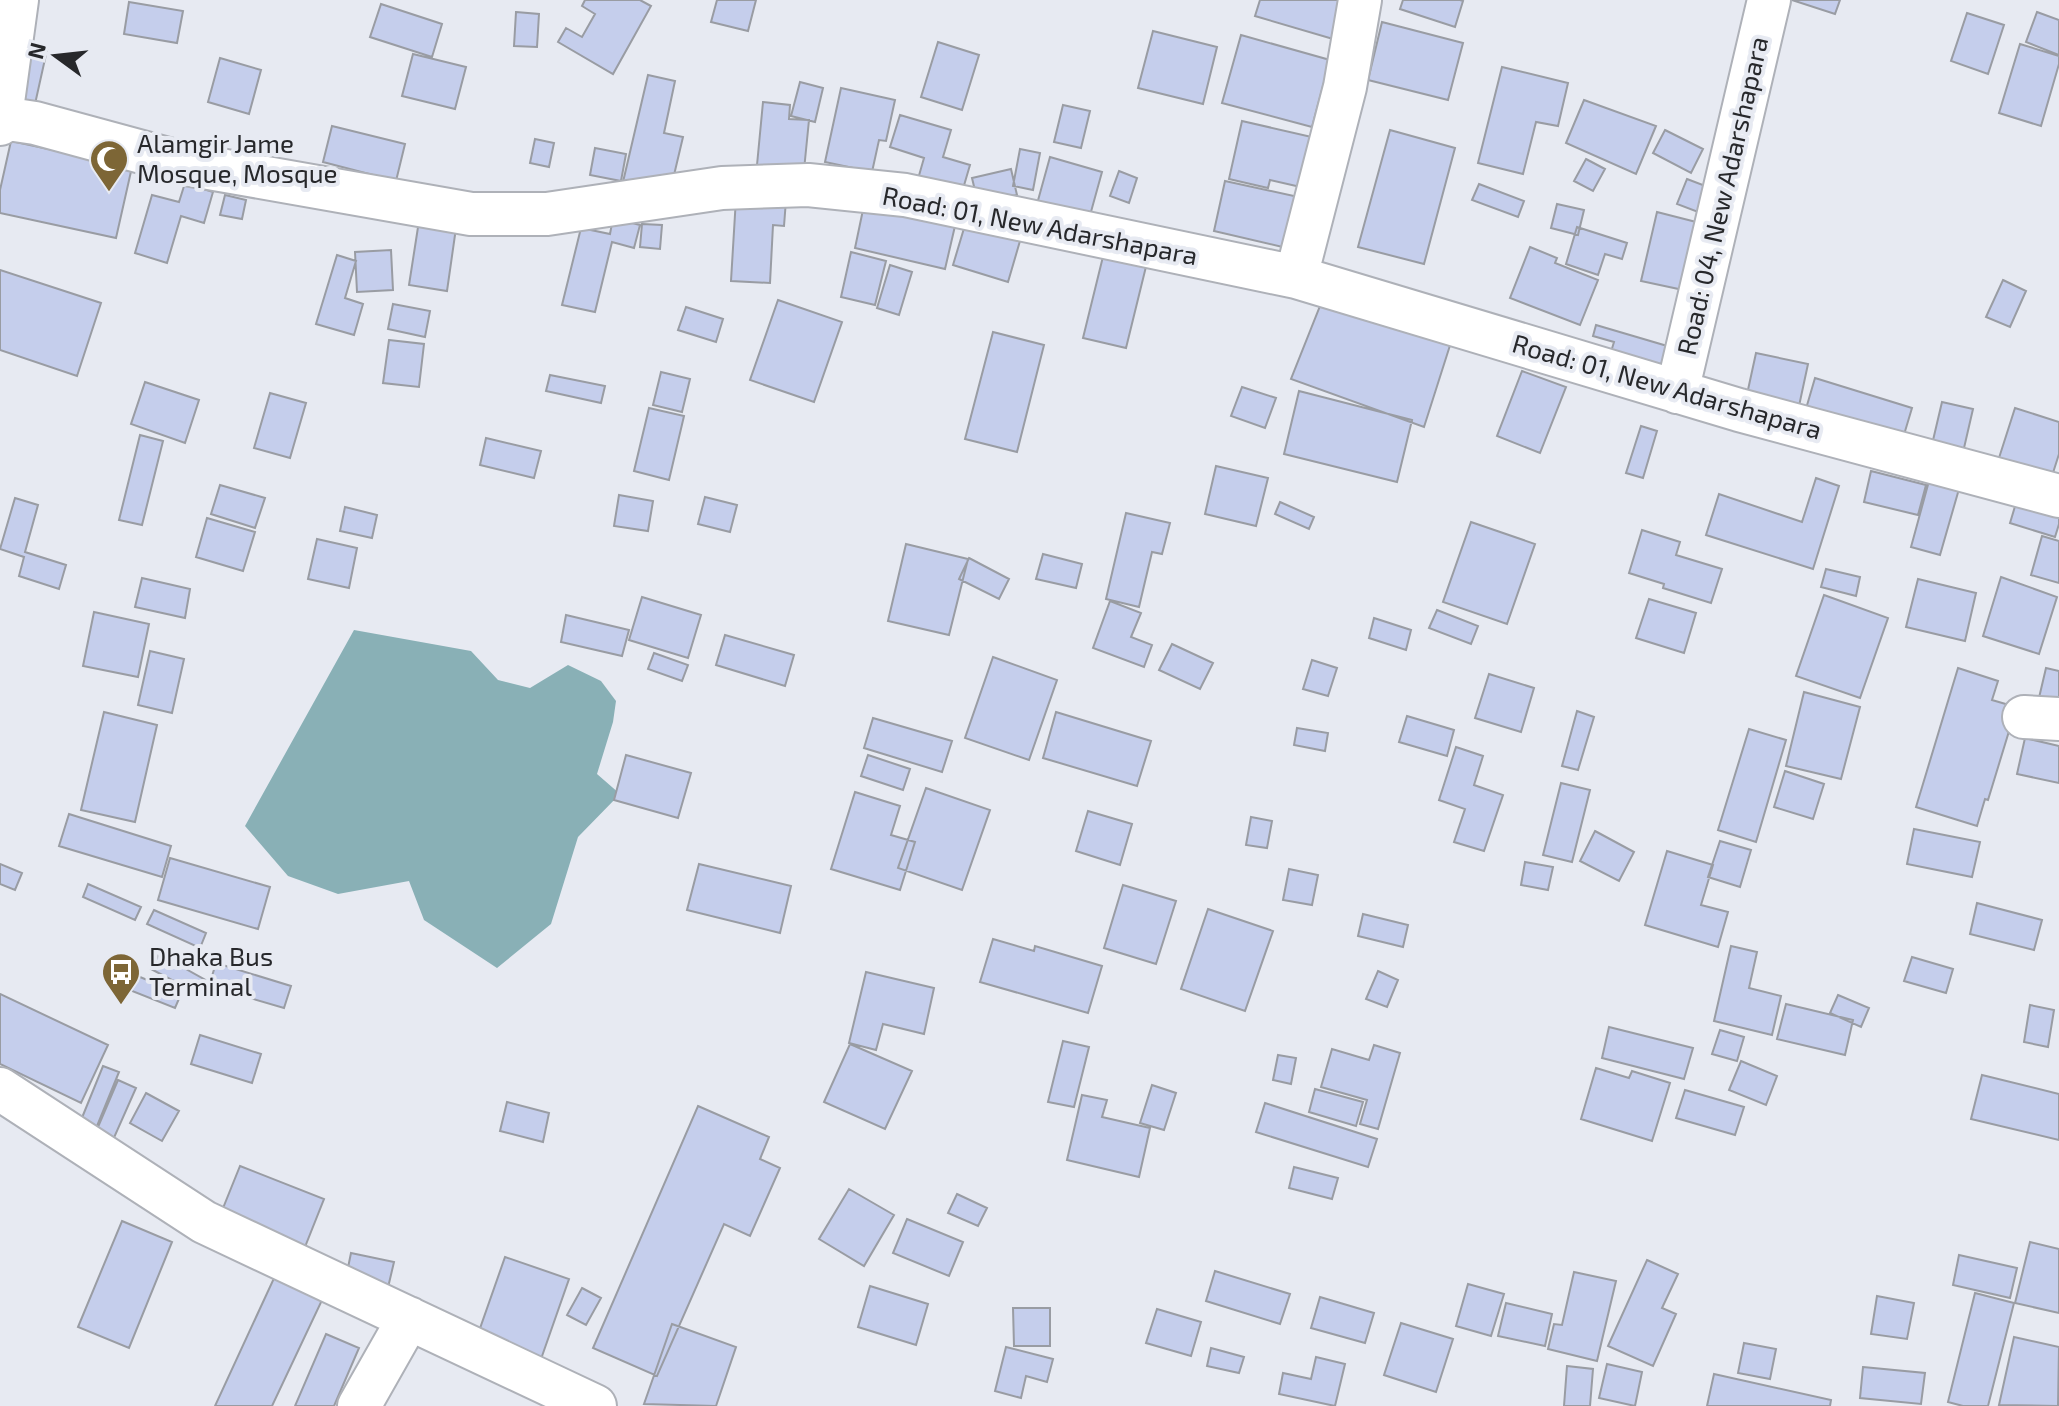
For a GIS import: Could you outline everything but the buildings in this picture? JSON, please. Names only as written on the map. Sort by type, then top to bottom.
[{"type":"street","points":[[1,121],[17,0]]},
{"type":"street","points":[[1296,277],[1345,87],[1360,0]]},
{"type":"street","name":"Road: 04, New Adarshapara","points":[[1677,392],[1769,0]]},
{"type":"street","name":"Road: 01, New Adarshapara","points":[[1,121],[35,123],[186,164],[471,214],[547,214],[722,188],[808,185],[905,195],[1296,277],[1677,392],[2059,496]]},
{"type":"street","points":[[0,1089],[204,1222],[595,1406]]},
{"type":"street","points":[[359,1406],[409,1318]]},
{"type":"water","points":[[354,630],[471,651],[498,680],[530,688],[568,665],[601,681],[616,701],[597,774],[620,794],[578,837],[551,924],[497,968],[424,920],[409,881],[338,894],[288,876],[245,826]]},
{"type":"place","name":"Alamgir Jame Mosque, Mosque","points":[[109,193]]},
{"type":"place","name":"Dhaka Bus Terminal","points":[[121,1006]]}]
